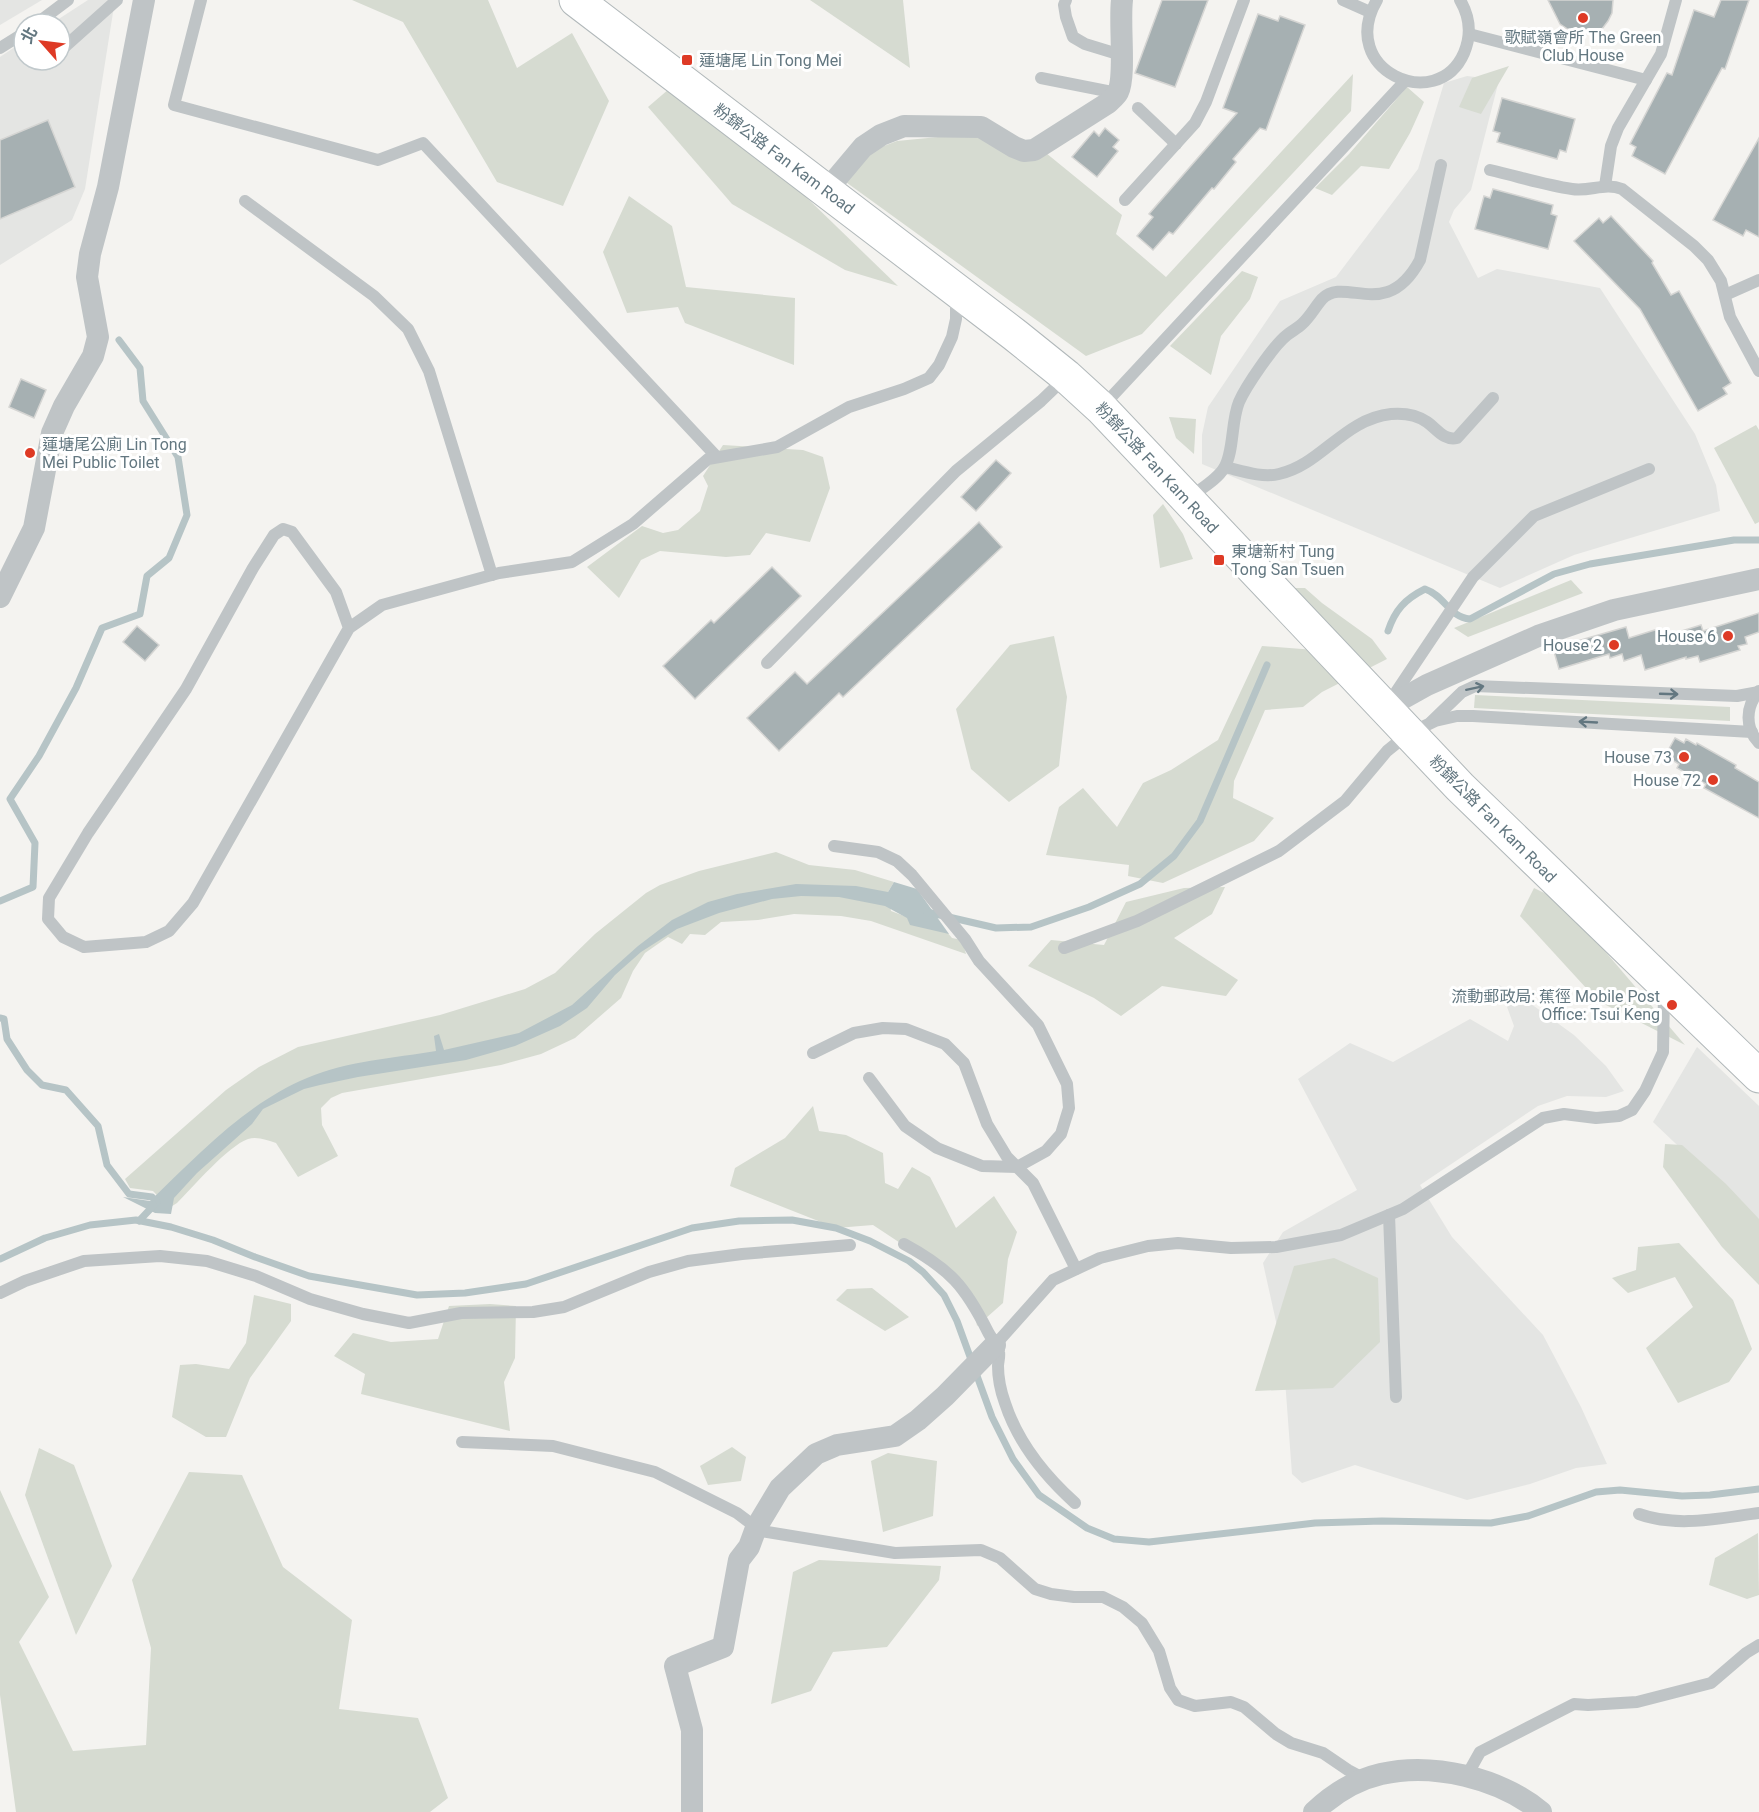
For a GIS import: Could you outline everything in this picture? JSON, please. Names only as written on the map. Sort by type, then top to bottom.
[{"type":"main road","name":"粉錦公路 Fan Kam Road","points":[[576,0],[1066,376],[1101,408],[1384,709],[1419,728],[1476,803],[1759,1076]]},
{"type":"street","points":[[0,597],[34,528],[52,433],[64,406],[93,357],[98,337],[87,277],[90,254],[108,187],[144,0]]},
{"type":"street","points":[[826,190],[863,147],[881,135],[904,126],[981,127],[1014,147],[1024,151],[1034,150],[1108,103],[1117,93],[1121,81],[1120,15],[1122,0]]},
{"type":"street","points":[[1384,709],[1427,685],[1538,636],[1614,610],[1759,579]]},
{"type":"street","points":[[693,1812],[692,1730],[675,1666],[723,1647],[739,1560],[780,1488],[816,1454],[837,1445],[895,1436],[918,1420],[945,1396],[992,1348]]},
{"type":"street","points":[[1314,1812],[1330,1797],[1354,1783],[1381,1774],[1406,1771],[1435,1771],[1500,1787],[1542,1812]]},
{"type":"lane","points":[[52,12],[68,0]]},
{"type":"lane","points":[[72,40],[117,0]]},
{"type":"lane","points":[[201,0],[174,105],[378,160],[423,143],[716,456]]},
{"type":"lane","points":[[1066,0],[1064,5],[1072,37],[1085,44],[1121,55]]},
{"type":"lane","points":[[1125,200],[1195,123],[1206,102],[1244,0]]},
{"type":"lane","points":[[1343,0],[1370,12]]},
{"type":"lane","points":[[1377,0],[1370,12],[1366,29],[1369,47],[1377,63],[1390,75],[1405,81],[1421,82],[1437,79],[1451,70],[1462,58],[1469,34],[1466,11],[1460,0]]},
{"type":"lane","points":[[1605,186],[1606,166],[1611,146],[1618,128],[1661,54],[1676,0]]},
{"type":"lane","points":[[1469,34],[1646,80]]},
{"type":"lane","points":[[1041,78],[1117,93]]},
{"type":"lane","points":[[1101,408],[1405,81]]},
{"type":"lane","points":[[1138,108],[1176,144]]},
{"type":"lane","points":[[1187,500],[1224,470],[1228,461],[1233,421],[1240,400],[1274,348],[1287,334],[1302,324],[1324,297],[1339,292],[1388,294],[1412,274],[1420,260],[1440,165]]},
{"type":"lane","points":[[1490,170],[1573,190],[1605,186],[1622,189],[1694,246],[1708,260],[1722,281],[1730,317],[1759,371]]},
{"type":"lane","points":[[244,201],[374,296],[408,329],[429,371],[492,575]]},
{"type":"lane","points":[[1725,295],[1759,280]]},
{"type":"lane","points":[[349,628],[336,592],[292,532],[283,530],[274,535],[253,568],[186,689],[88,833],[50,898],[48,919],[63,938],[84,947],[146,942],[169,931],[193,903],[349,628],[382,605],[492,575],[572,562],[633,524],[708,459],[777,447],[849,407],[904,389],[929,378],[939,365],[952,337],[956,319],[956,290]]},
{"type":"lane","points":[[767,663],[956,471],[1041,401],[1066,376]]},
{"type":"lane","points":[[1225,467],[1257,474],[1278,475],[1297,468],[1358,423],[1391,414],[1411,415],[1426,421],[1451,440],[1457,438],[1493,398]]},
{"type":"lane","points":[[1384,709],[1473,577],[1534,516],[1649,469]]},
{"type":"lane","points":[[1064,948],[1137,921],[1279,851],[1345,801],[1387,752],[1462,692],[1475,686],[1737,696],[1759,692]]},
{"type":"lane","points":[[1419,728],[1447,719],[1473,716],[1755,738],[1748,717],[1750,706],[1759,692]]},
{"type":"lane","points":[[834,846],[878,852],[897,861],[912,875],[965,939],[980,961],[1038,1025],[1067,1084],[1069,1108],[1061,1134],[1046,1151],[1017,1167],[982,1166],[937,1148],[905,1126],[869,1078]]},
{"type":"lane","points":[[992,1348],[1053,1280],[1100,1258],[1148,1246],[1178,1243],[1231,1248],[1276,1247],[1341,1234],[1403,1209],[1543,1118],[1564,1114],[1596,1118],[1619,1116],[1632,1110],[1645,1091],[1663,1052],[1665,1001],[1662,983]]},
{"type":"lane","points":[[813,1053],[854,1033],[883,1028],[906,1029],[945,1044],[964,1063],[987,1124],[1007,1157],[1033,1183],[1076,1269]]},
{"type":"lane","points":[[1389,1215],[1395,1397]]},
{"type":"lane","points":[[0,1293],[25,1281],[84,1261],[160,1256],[207,1261],[256,1276],[310,1299],[363,1314],[409,1323],[461,1312],[533,1312],[564,1307],[649,1272],[688,1261],[850,1245]]},
{"type":"lane","points":[[904,1245],[950,1273],[974,1303],[992,1348],[999,1352],[998,1369],[1004,1402],[1019,1437],[1033,1459],[1053,1483],[1075,1503]]},
{"type":"lane","points":[[462,1442],[553,1446],[655,1472],[737,1513],[761,1532],[895,1553],[981,1550],[1000,1558],[1035,1589],[1051,1594],[1103,1597],[1123,1607],[1142,1623],[1159,1651],[1170,1688],[1178,1700],[1195,1706],[1231,1702],[1244,1707],[1276,1734],[1292,1743],[1323,1753],[1366,1779]]},
{"type":"lane","points":[[1639,1514],[1652,1519],[1683,1523],[1759,1513]]},
{"type":"lane","points":[[1466,1777],[1480,1752],[1574,1704],[1637,1702],[1712,1683],[1746,1653],[1759,1645]]},
{"type":"shaded area","points":[[0,0],[42,0],[22,12],[12,12],[12,18],[0,25]]},
{"type":"shaded area","points":[[88,0],[115,0],[85,189],[72,220],[0,265],[0,57],[12,49],[12,72],[72,72],[72,12],[70,12]]},
{"type":"shaded area","points":[[352,0],[488,0],[517,68],[572,33],[609,101],[563,206],[497,182],[403,22]]},
{"type":"shaded area","points":[[810,0],[903,0],[910,68]]},
{"type":"shaded area","points":[[1509,66],[1481,114],[1459,107],[1472,78]]},
{"type":"shaded area","points":[[1353,74],[1351,111],[1142,334],[1086,356],[843,180],[871,151],[897,141],[938,137],[976,137],[1046,153],[1122,215],[1116,234],[1166,277]]},
{"type":"shaded area","points":[[1467,76],[1499,80],[1471,190],[1454,210],[1449,222],[1478,278],[1497,269],[1600,288],[1695,434],[1716,485],[1720,511],[1574,555],[1500,588],[1202,464],[1202,435],[1208,407],[1280,301],[1336,277],[1418,169],[1444,83]]},
{"type":"shaded area","points":[[1407,87],[1424,102],[1410,133],[1389,169],[1361,166],[1332,195],[1315,188],[1349,154]]},
{"type":"shaded area","points":[[669,89],[804,195],[898,286],[845,270],[732,204],[648,107]]},
{"type":"shaded area","points":[[629,196],[672,226],[686,287],[795,298],[794,365],[685,323],[678,307],[627,313],[603,252]]},
{"type":"shaded area","points":[[1242,271],[1258,277],[1250,299],[1221,336],[1211,375],[1170,346]]},
{"type":"shaded area","points":[[1169,417],[1196,419],[1194,454],[1176,438]]},
{"type":"shaded area","points":[[1756,425],[1759,430],[1759,522],[1755,524],[1714,448]]},
{"type":"shaded area","points":[[723,445],[803,450],[823,457],[830,488],[810,542],[766,533],[750,555],[726,557],[660,551],[641,560],[619,598],[587,567],[642,526],[663,533],[678,530],[700,511],[708,486],[703,476]]},
{"type":"shaded area","points":[[1163,504],[1183,534],[1193,559],[1160,568],[1153,515]]},
{"type":"shaded area","points":[[1571,580],[1583,593],[1468,637],[1454,628]]},
{"type":"shaded area","points":[[1275,588],[1305,588],[1372,639],[1387,659],[1322,692],[1303,707],[1265,710],[1234,781],[1233,798],[1274,818],[1254,841],[1163,883],[1128,876],[1129,865],[1046,855],[1059,807],[1083,788],[1117,827],[1143,783],[1171,770],[1218,740],[1262,646],[1315,650]]},
{"type":"shaded area","points":[[1054,636],[1067,697],[1059,766],[1009,802],[971,769],[956,709],[1010,645]]},
{"type":"shaded area","points":[[1475,695],[1730,707],[1730,721],[1474,708]]},
{"type":"shaded area","points":[[776,852],[809,865],[855,870],[894,882],[888,892],[891,911],[947,932],[952,938],[962,940],[966,954],[871,921],[841,916],[794,914],[758,920],[721,922],[705,935],[690,934],[682,944],[668,937],[645,953],[633,971],[621,998],[575,1038],[541,1054],[501,1065],[342,1093],[331,1098],[321,1108],[322,1125],[338,1156],[298,1177],[276,1143],[255,1138],[240,1143],[231,1150],[177,1203],[169,1208],[153,1191],[130,1188],[125,1179],[226,1090],[259,1067],[298,1047],[440,1015],[525,989],[555,973],[595,934],[646,893],[660,885],[699,871]]},
{"type":"shaded area","points":[[894,882],[917,889],[949,934],[910,925],[907,918],[885,906],[839,897],[801,896],[772,899],[719,913],[677,929],[641,952],[615,975],[587,1008],[560,1026],[515,1046],[466,1060],[358,1077],[304,1089],[263,1109],[252,1124],[197,1173],[174,1198],[171,1214],[155,1213],[123,1197],[150,1201],[204,1149],[243,1116],[284,1089],[307,1078],[354,1064],[436,1051],[434,1036],[439,1034],[444,1050],[519,1033],[572,1005],[638,946],[672,920],[708,902],[737,894],[796,884],[856,886],[888,892]]},
{"type":"shaded area","points":[[1225,887],[1212,914],[1174,938],[1238,980],[1226,996],[1162,986],[1121,1016],[1094,998],[1028,966],[1051,940],[1104,945],[1126,902],[1184,888]]},
{"type":"shaded area","points":[[1534,888],[1563,902],[1685,1045],[1598,1001],[1520,916]]},
{"type":"shaded area","points":[[1499,985],[1527,1001],[1574,1035],[1606,1066],[1624,1091],[1606,1097],[1567,1096],[1538,1106],[1420,1185],[1452,1237],[1543,1335],[1581,1407],[1607,1464],[1576,1468],[1530,1484],[1467,1500],[1355,1465],[1302,1483],[1292,1474],[1283,1353],[1263,1263],[1283,1232],[1357,1190],[1298,1079],[1350,1043],[1393,1062],[1470,1019],[1508,1041],[1514,1026]]},
{"type":"shaded area","points":[[1697,1047],[1759,1106],[1759,1223],[1653,1122]]},
{"type":"shaded area","points":[[813,1106],[819,1131],[846,1135],[883,1153],[885,1183],[898,1189],[912,1167],[930,1177],[956,1228],[994,1196],[1017,1232],[1008,1259],[1003,1303],[977,1326],[974,1306],[929,1262],[873,1225],[836,1228],[730,1186],[735,1168],[785,1138]]},
{"type":"shaded area","points":[[1665,1144],[1682,1145],[1726,1184],[1759,1219],[1759,1285],[1722,1247],[1663,1167]]},
{"type":"shaded area","points":[[1679,1243],[1733,1300],[1752,1349],[1729,1382],[1678,1403],[1646,1348],[1693,1307],[1675,1277],[1628,1293],[1612,1278],[1636,1270],[1638,1247]]},
{"type":"shaded area","points":[[1334,1258],[1378,1278],[1380,1342],[1333,1388],[1255,1391],[1294,1266]]},
{"type":"shaded area","points":[[872,1288],[909,1317],[885,1331],[836,1300],[847,1289]]},
{"type":"shaded area","points":[[254,1295],[291,1304],[291,1321],[250,1378],[226,1437],[206,1437],[172,1417],[180,1365],[196,1364],[229,1369],[246,1343]]},
{"type":"shaded area","points":[[490,1304],[516,1306],[515,1358],[504,1382],[510,1431],[361,1394],[365,1374],[334,1356],[353,1333],[391,1342],[438,1339],[449,1306]]},
{"type":"shaded area","points":[[732,1447],[746,1457],[741,1481],[708,1485],[700,1466]]},
{"type":"shaded area","points":[[39,1448],[74,1465],[112,1566],[76,1635],[25,1495]]},
{"type":"shaded area","points":[[888,1453],[937,1461],[933,1516],[883,1532],[871,1461]]},
{"type":"shaded area","points":[[189,1472],[242,1475],[283,1567],[352,1620],[339,1709],[418,1718],[448,1798],[430,1812],[16,1812],[0,1695],[0,1490],[49,1597],[19,1642],[73,1751],[146,1745],[151,1648],[132,1580]]},
{"type":"shaded area","points":[[1758,1533],[1759,1595],[1747,1599],[1709,1585],[1715,1558]]},
{"type":"shaded area","points":[[819,1560],[941,1566],[939,1580],[887,1647],[833,1652],[811,1691],[771,1704],[793,1572]]},
{"type":"building","points":[[1162,0],[1208,0],[1175,87],[1135,73]]},
{"type":"building","name":"歌賦嶺會所 The Green Club House","points":[[1548,0],[1613,0],[1612,13],[1602,29],[1584,35],[1575,34],[1560,24]]},
{"type":"building","points":[[1721,0],[1749,0],[1725,69],[1722,68],[1665,174],[1632,156],[1636,147],[1630,144],[1667,73],[1672,75],[1694,10],[1714,17]]},
{"type":"building","points":[[1258,14],[1278,21],[1280,16],[1305,25],[1266,130],[1260,128],[1233,159],[1236,162],[1214,189],[1212,188],[1173,234],[1169,232],[1153,250],[1137,236],[1153,217],[1149,214],[1237,113],[1223,108]]},
{"type":"building","points":[[1502,98],[1575,119],[1566,152],[1560,150],[1557,159],[1497,142],[1500,133],[1493,131]]},
{"type":"building","points":[[48,120],[75,187],[0,219],[0,140]]},
{"type":"building","points":[[1105,128],[1119,140],[1113,147],[1118,151],[1097,177],[1072,157],[1094,131],[1099,136]]},
{"type":"building","points":[[1759,138],[1759,237],[1746,230],[1743,236],[1713,220]]},
{"type":"building","points":[[1493,189],[1553,205],[1551,214],[1557,216],[1548,249],[1475,229],[1484,196],[1490,198]]},
{"type":"building","points":[[1611,216],[1653,261],[1652,263],[1671,295],[1679,291],[1731,383],[1723,388],[1727,394],[1698,411],[1640,309],[1574,241],[1599,218],[1603,223]]},
{"type":"building","points":[[21,379],[46,390],[34,418],[9,407]]},
{"type":"building","points":[[996,460],[1011,473],[976,511],[961,497]]},
{"type":"building","points":[[979,522],[1002,547],[843,697],[839,693],[779,751],[747,718],[795,672],[807,684]]},
{"type":"building","points":[[772,567],[801,596],[695,699],[663,666],[711,620],[714,623]]},
{"type":"building","points":[[1759,613],[1759,632],[1745,637],[1747,644],[1738,646],[1740,650],[1700,662],[1698,656],[1686,659],[1686,657],[1645,670],[1641,655],[1624,661],[1622,654],[1610,658],[1609,654],[1559,669],[1553,648],[1626,627],[1629,638],[1658,629],[1659,633],[1668,630],[1669,635],[1701,625],[1703,631]]},
{"type":"building","points":[[137,626],[159,645],[145,661],[123,642]]},
{"type":"building","points":[[1675,738],[1684,743],[1686,739],[1696,745],[1697,743],[1736,765],[1735,768],[1759,782],[1759,818],[1704,788],[1706,784],[1677,768],[1679,764],[1665,756]]},
{"type":"waterway","points":[[0,901],[33,887],[35,843],[10,799],[39,756],[76,688],[102,628],[140,614],[147,576],[169,558],[187,515],[178,457],[143,401],[140,368],[119,340]]},
{"type":"waterway","points":[[1388,631],[1402,606],[1425,589],[1438,596],[1457,614],[1470,619],[1554,574],[1590,564],[1734,540],[1759,540]]},
{"type":"waterway","points":[[927,912],[996,928],[1031,927],[1089,907],[1140,884],[1174,856],[1200,821],[1267,665]]},
{"type":"waterway","points":[[0,1018],[4,1019],[7,1039],[27,1070],[42,1085],[66,1090],[98,1126],[107,1165],[129,1194],[152,1197],[157,1202]]},
{"type":"waterway","points":[[139,1221],[154,1205]]},
{"type":"waterway","points":[[0,1259],[45,1238],[90,1225],[136,1220],[171,1227],[213,1240],[309,1276],[417,1295],[465,1293],[526,1284],[692,1228],[739,1221],[792,1220],[836,1228],[870,1241],[909,1261],[923,1272],[944,1295],[957,1321],[992,1417],[1013,1459],[1039,1495],[1087,1528],[1114,1539],[1149,1542],[1315,1523],[1382,1521],[1491,1523],[1528,1516],[1596,1492],[1620,1490],[1682,1496],[1759,1489]]},
{"type":"place","name":"歌賦嶺會所 The Green Club House","points":[[1583,18]]},
{"type":"place","name":"蓮塘尾 Lin Tong Mei","points":[[687,60]]},
{"type":"place","name":"蓮塘尾公廁 Lin Tong Mei Public Toilet","points":[[30,453]]},
{"type":"place","name":"東塘新村 Tung Tong San Tsuen","points":[[1219,560]]},
{"type":"place","name":"House 6","points":[[1728,636]]},
{"type":"place","name":"House 2","points":[[1614,645]]},
{"type":"place","name":"House 73","points":[[1684,757]]},
{"type":"place","name":"House 72","points":[[1713,780]]},
{"type":"place","name":"流動郵政局: 蕉徑 Mobile Post Office: Tsui Keng","points":[[1672,1005]]}]
